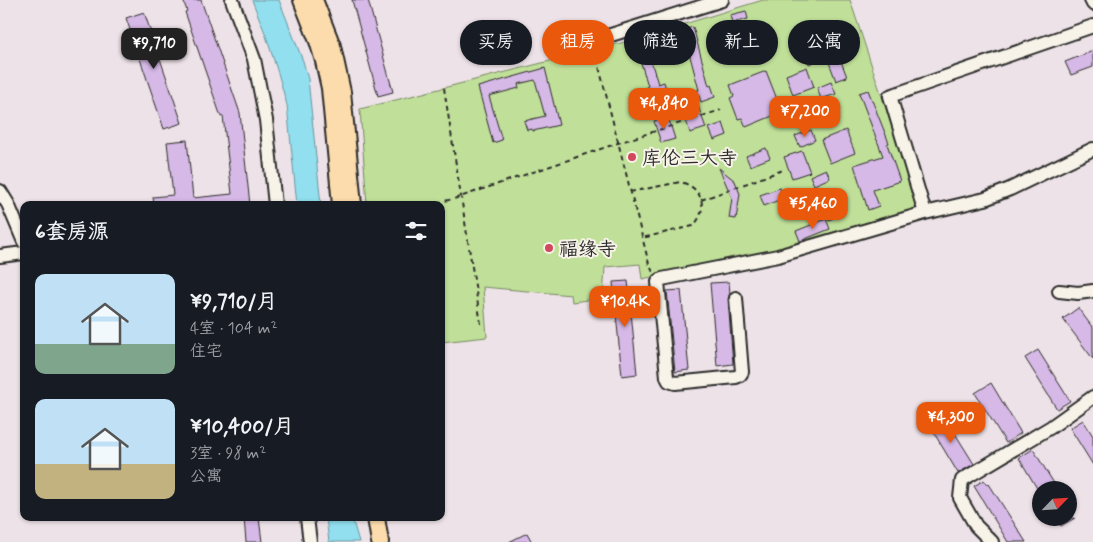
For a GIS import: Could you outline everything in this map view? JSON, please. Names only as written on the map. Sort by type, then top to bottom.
[{"type":"main road","points":[[302,0],[318,41],[330,88],[341,201]]},
{"type":"main road","points":[[314,0],[332,46],[342,92],[353,201]]},
{"type":"main road","points":[[377,521],[380,542]]},
{"type":"street","points":[[232,0],[254,59],[266,120],[275,201]]},
{"type":"street","points":[[614,34],[722,0]]},
{"type":"street","points":[[1091,0],[1093,4]]},
{"type":"street","points":[[926,213],[890,96],[1093,26]]},
{"type":"street","points":[[736,298],[742,372],[740,375],[675,383],[669,381],[667,377],[658,282],[662,279],[778,256],[926,213],[985,199],[1093,149]]},
{"type":"street","points":[[0,191],[8,204],[20,232]]},
{"type":"street","points":[[0,256],[20,254]]},
{"type":"street","points":[[1059,291],[1078,293],[1093,291]]},
{"type":"street","points":[[992,542],[976,526],[960,498],[962,480],[1051,426],[1093,397]]},
{"type":"street","points":[[307,521],[310,542]]},
{"type":"path","points":[[598,65],[648,264],[658,282]]},
{"type":"path","points":[[444,88],[480,324]]},
{"type":"path","points":[[444,201],[721,110]]},
{"type":"path","points":[[701,200],[783,170]]},
{"type":"path","points":[[630,192],[680,182],[686,183],[696,190],[701,200],[702,211],[693,226],[642,238]]},
{"type":"green space","name":"库伦三大寺","points":[[763,0],[850,0],[857,20],[788,20],[788,65],[860,65],[860,30],[919,209],[803,244],[642,279],[640,264],[605,267],[603,298],[572,302],[571,295],[483,287],[487,337],[445,342],[445,201],[367,201],[360,109],[542,63],[542,65],[614,65],[614,45],[624,42],[624,65],[696,65],[696,20]]},
{"type":"water","points":[[252,0],[279,0],[303,61],[308,79],[321,201],[297,201],[287,105],[265,33]]},
{"type":"water","points":[[326,521],[353,521],[359,542],[329,542]]},
{"type":"building","points":[[183,0],[201,0],[240,113],[250,201],[154,201],[153,197],[173,195],[167,142],[187,140],[193,198],[232,194],[223,116],[221,117],[185,12],[187,11]]},
{"type":"building","points":[[352,0],[368,0],[393,92],[378,96]]},
{"type":"building","points":[[746,11],[748,19],[731,20],[730,15]]},
{"type":"building","points":[[144,12],[182,123],[164,129],[126,18]]},
{"type":"building","points":[[696,38],[709,86],[711,85],[715,97],[701,102],[697,90],[699,90],[692,65],[696,65]]},
{"type":"building","points":[[1093,51],[1093,67],[1071,75],[1065,62]]},
{"type":"building","points":[[642,65],[652,65],[658,84],[664,82],[668,96],[650,101],[646,87],[648,86]]},
{"type":"building","points":[[830,65],[842,65],[847,77],[836,81]]},
{"type":"building","points":[[807,67],[814,87],[793,95],[786,75]]},
{"type":"building","points":[[545,68],[559,125],[533,131],[532,129],[527,130],[524,121],[545,116],[535,80],[518,84],[519,88],[489,96],[502,140],[493,143],[478,87]]},
{"type":"building","points":[[766,71],[782,112],[746,127],[742,118],[738,119],[730,98],[734,96],[730,85]]},
{"type":"building","points":[[831,82],[836,94],[821,99],[817,88]]},
{"type":"building","points":[[868,90],[889,143],[887,144],[900,181],[873,190],[879,206],[868,210],[854,165],[883,156],[859,93]]},
{"type":"building","points":[[698,106],[706,128],[690,133],[683,111]]},
{"type":"building","points":[[668,117],[675,139],[661,143],[654,121]]},
{"type":"building","points":[[723,123],[727,135],[714,140],[709,128]]},
{"type":"building","points":[[811,130],[815,140],[800,147],[795,136]]},
{"type":"building","points":[[846,130],[855,153],[830,163],[821,140]]},
{"type":"building","points":[[766,148],[770,158],[750,166],[746,156]]},
{"type":"building","points":[[802,151],[810,172],[792,178],[784,157]]},
{"type":"building","points":[[719,168],[735,181],[740,194],[736,219],[729,218],[732,198]]},
{"type":"building","points":[[826,169],[830,178],[814,185],[810,176]]},
{"type":"building","points":[[780,188],[784,198],[764,206],[760,195]]},
{"type":"building","points":[[829,195],[838,216],[829,220],[820,198]]},
{"type":"building","points":[[826,219],[830,229],[800,241],[796,231]]},
{"type":"building","points":[[628,281],[637,374],[622,376],[613,282]]},
{"type":"building","points":[[729,282],[730,293],[728,299],[733,364],[717,366],[710,283]]},
{"type":"building","points":[[681,290],[689,370],[675,372],[667,291]]},
{"type":"building","points":[[1078,308],[1093,328],[1093,359],[1063,319]]},
{"type":"building","points":[[1038,350],[1070,401],[1057,409],[1025,358]]},
{"type":"building","points":[[991,383],[1021,433],[1006,443],[975,393]]},
{"type":"building","points":[[943,414],[974,464],[958,473],[928,423]]},
{"type":"building","points":[[1083,420],[1093,436],[1093,465],[1070,428]]},
{"type":"building","points":[[1033,449],[1053,481],[1033,481],[1019,458]]},
{"type":"building","points":[[984,480],[987,485],[989,484],[1026,542],[1008,542],[974,486]]},
{"type":"building","points":[[244,521],[259,521],[262,542],[246,542]]},
{"type":"building","points":[[527,533],[532,542],[509,542]]},
{"type":"place","name":"库伦三大寺","points":[[632,157]]},
{"type":"place","name":"福缘寺","points":[[549,248]]}]
